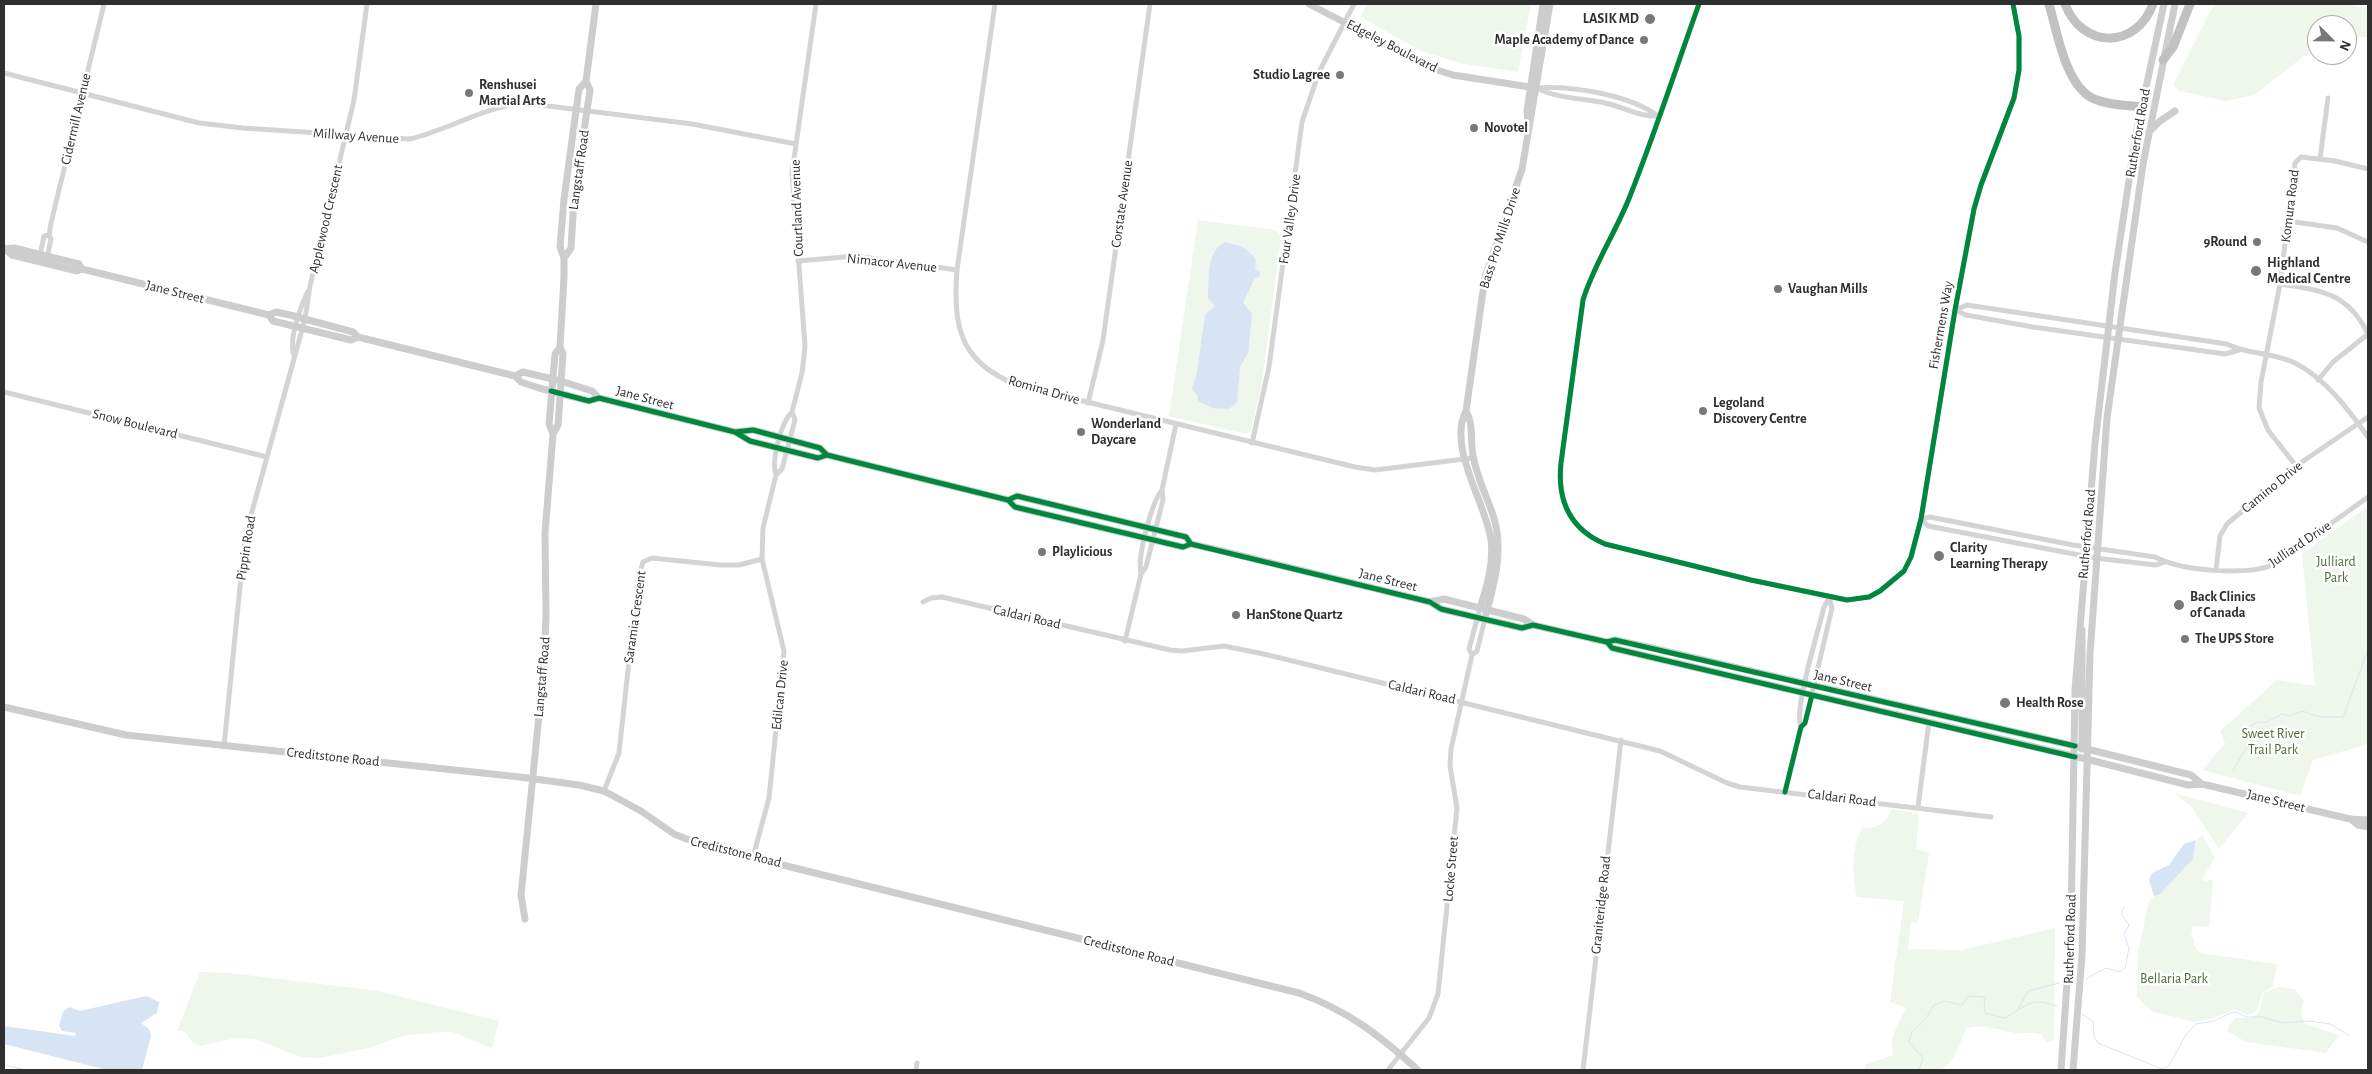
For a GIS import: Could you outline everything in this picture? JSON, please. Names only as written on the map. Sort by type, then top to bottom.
[{"type":"highway","points":[[2049,4],[2068,67],[2077,87],[2093,99],[2142,107]]},
{"type":"highway","points":[[2065,4],[2069,14],[2079,26],[2092,35],[2107,39],[2126,36],[2141,25],[2153,4]]},
{"type":"highway","points":[[2163,60],[2173,47],[2190,4]]},
{"type":"main road","name":"Langstaff Road","points":[[564,258],[571,248],[574,199],[590,90],[586,81],[596,4]]},
{"type":"main road","name":"Edgeley Boulevard","points":[[1309,4],[1434,69],[1453,75],[1533,88]]},
{"type":"main road","name":"Bass Pro Mills Drive","points":[[1485,619],[1484,609],[1490,571],[1491,542],[1487,521],[1465,458],[1462,419],[1466,411],[1485,277],[1518,184],[1529,125],[1543,4]]},
{"type":"main road","name":"Bass Pro Mills Drive","points":[[1533,88],[1550,4]]},
{"type":"main road","name":"Rutherford Road","points":[[2073,1070],[2083,928],[2086,759],[2081,747],[2080,618],[2085,556],[2095,442],[2117,258],[2142,107],[2164,4]]},
{"type":"main road","name":"Rutherford Road","points":[[2061,1070],[2071,925],[2075,756],[2081,747],[2107,418],[2148,132],[2175,4]]},
{"type":"main road","name":"Langstaff Road","points":[[553,434],[558,426],[562,381],[563,354],[560,347],[564,258],[560,247],[564,199],[579,88],[586,81]]},
{"type":"main road","points":[[2142,107],[2154,105]]},
{"type":"main road","points":[[2148,132],[2160,120],[2175,111]]},
{"type":"main road","name":"Jane Street","points":[[4,249],[14,248],[44,258],[78,264],[82,269],[268,315],[274,321],[351,340],[358,337]]},
{"type":"main road","name":"Jane Street","points":[[268,315],[276,312],[302,318],[353,332],[358,337],[515,376],[521,382],[589,401],[598,398],[735,432],[750,440],[818,458],[827,455]]},
{"type":"main road","name":"Langstaff Road","points":[[525,919],[520,895],[545,639],[545,533],[553,434],[549,424],[555,354],[560,347]]},
{"type":"main road","name":"Jane Street","points":[[515,376],[523,372],[562,381],[592,391],[598,398]]},
{"type":"main road","name":"Bass Pro Mills Drive","points":[[1466,411],[1471,419],[1473,458],[1496,533],[1497,574],[1484,609]]},
{"type":"main road","name":"Jane Street","points":[[735,432],[753,430],[820,448],[827,455],[1008,500],[1015,507],[1149,540],[1183,547],[1191,544],[1430,602],[1441,609],[1522,628],[1534,626],[1607,642],[1615,640],[1805,683],[2081,747],[2191,775],[2202,784]]},
{"type":"main road","name":"Jane Street","points":[[1008,500],[1017,496],[1186,537],[1191,544]]},
{"type":"main road","name":"Jane Street","points":[[1430,602],[1444,599],[1524,619],[1534,626]]},
{"type":"main road","name":"Jane Street","points":[[1607,642],[1612,648],[2075,756],[2188,785],[2202,784],[2350,819],[2368,820]]},
{"type":"main road","name":"Creditstone Road","points":[[4,707],[126,734],[532,778],[604,791],[641,811],[683,838],[702,845],[1300,993],[1340,1010],[1366,1026],[1418,1070]]},
{"type":"main road","name":"Jane Street","points":[[2350,819],[2358,825],[2368,827]]},
{"type":"street","name":"Cidermill Avenue","points":[[44,258],[51,239],[49,235],[104,4]]},
{"type":"street","name":"Applewood Crescent","points":[[302,318],[354,100],[367,4]]},
{"type":"street","name":"Courtland Avenue","points":[[780,438],[786,418],[792,412],[802,373],[804,354],[792,174],[816,4]]},
{"type":"street","name":"Romina Drive","points":[[995,4],[957,270],[955,313],[965,343],[972,354],[994,374],[1005,380],[1088,403],[1356,467],[1375,470],[1473,458]]},
{"type":"street","name":"Corstate Avenue","points":[[1088,403],[1103,340],[1150,4]]},
{"type":"street","name":"Four Valley Drive","points":[[1252,442],[1269,367],[1302,122],[1311,91],[1354,4]]},
{"type":"street","points":[[1533,88],[1547,94],[1607,103],[1647,117],[1658,116],[1700,4]]},
{"type":"street","name":"Fishermens Way","points":[[1658,116],[1630,196],[1589,282],[1583,300],[1559,480],[1561,498],[1567,512],[1575,524],[1586,534],[1605,544],[1829,597],[1847,600],[1869,597],[1893,582],[1904,571],[1911,557],[1920,519],[1954,310],[1974,209],[1980,184],[2014,98],[2019,70],[2019,36],[2013,4]]},
{"type":"street","name":"Millway Avenue","points":[[4,73],[199,123],[410,139],[496,107],[524,103],[577,108],[587,111],[692,124],[796,144]]},
{"type":"street","points":[[2320,159],[2328,98]]},
{"type":"street","name":"Komura Road","points":[[2296,466],[2268,430],[2259,408],[2266,354],[2280,284],[2295,163],[2300,157],[2368,168]]},
{"type":"street","points":[[2288,221],[2337,228],[2368,242]]},
{"type":"street","name":"Nimacor Avenue","points":[[798,261],[856,256],[957,270]]},
{"type":"street","points":[[2280,284],[2326,292],[2340,299],[2361,320],[2368,334],[2333,362],[2318,380]]},
{"type":"street","points":[[1954,310],[1967,305],[2109,325],[2227,344],[2239,350],[2266,354],[2295,363],[2318,380],[2330,390],[2368,437]]},
{"type":"street","points":[[1954,310],[1966,315],[2034,327],[2225,354],[2239,350]]},
{"type":"street","name":"Pippin Road","points":[[224,746],[245,537],[294,354],[291,346],[302,318]]},
{"type":"street","name":"Snow Boulevard","points":[[4,392],[267,457]]},
{"type":"street","name":"Courtland Avenue","points":[[786,450],[795,420],[792,412]]},
{"type":"street","name":"Camino Drive","points":[[2216,570],[2220,536],[2227,524],[2296,466],[2368,417]]},
{"type":"street","points":[[1125,641],[1141,574],[1138,565],[1163,500],[1162,490],[1176,424]]},
{"type":"street","name":"Edilcan Drive","points":[[776,475],[773,467],[780,438]]},
{"type":"street","name":"Edilcan Drive","points":[[753,857],[769,798],[784,651],[762,559],[764,528],[776,475],[782,469],[786,450]]},
{"type":"street","name":"Julliard Drive","points":[[1920,519],[1930,517],[2096,549],[2155,556],[2165,562],[2216,570],[2244,571],[2273,565],[2368,497]]},
{"type":"street","name":"Julliard Drive","points":[[1920,519],[1928,526],[2095,558],[2156,565],[2165,562]]},
{"type":"street","name":"Saramia Crescent","points":[[604,791],[619,753],[638,578],[643,562],[652,558],[729,565],[762,559]]},
{"type":"street","name":"Caldari Road","points":[[923,602],[931,598],[942,597],[1125,641],[1182,651],[1224,646],[1264,654],[1621,740],[1660,751],[1727,783],[1785,792],[1991,817]]},
{"type":"street","points":[[1801,727],[1798,721],[1805,683],[1824,607],[1829,597]]},
{"type":"street","points":[[1785,792],[1801,727],[1805,723],[1832,608],[1829,597]]},
{"type":"street","name":"Locke Street","points":[[1472,655],[1469,649],[1477,617],[1484,609]]},
{"type":"street","name":"Locke Street","points":[[1388,1070],[1429,1018],[1438,994],[1457,808],[1450,758],[1472,655],[1477,651],[1485,619]]},
{"type":"street","points":[[1918,807],[1929,722]]},
{"type":"street","name":"Graniteridge Road","points":[[1583,1070],[1621,740]]},
{"type":"street","points":[[916,1070],[917,1063]]},
{"type":"green space","points":[[1367,4],[1531,4],[1518,72],[1464,64],[1421,51],[1361,17]]},
{"type":"green space","points":[[2214,4],[2348,4],[2368,9],[2368,37],[2357,38],[2357,15],[2307,15],[2307,55],[2254,95],[2226,101],[2180,91],[2173,85]]},
{"type":"green space","points":[[1198,220],[1276,230],[1281,236],[1262,382],[1251,430],[1246,434],[1169,416]]},
{"type":"green space","name":"Sweet River Trail Park","points":[[2368,506],[2368,744],[2313,760],[2300,796],[2202,770],[2225,743],[2220,731],[2277,680],[2315,686],[2302,554]]},
{"type":"green space","points":[[2174,793],[2248,813],[2219,849],[2192,807]]},
{"type":"green space","points":[[1892,809],[1919,814],[1916,849],[1929,853],[1918,922],[1911,923],[1908,949],[1962,950],[2055,928],[2054,1041],[2046,1042],[2042,1035],[2035,1033],[2015,1033],[1986,1027],[1967,1028],[1954,1057],[1948,1065],[1940,1070],[1864,1070],[1866,1064],[1894,1055],[1892,1049],[1893,1037],[1906,1008],[1890,1002],[1904,901],[1857,897],[1853,871],[1854,853],[1862,828],[1881,824]]},
{"type":"green space","name":"Bellaria Park","points":[[2202,835],[2215,858],[2202,879],[2207,882],[2209,879],[2213,881],[2209,927],[2193,926],[2191,936],[2194,938],[2194,945],[2200,953],[2277,964],[2273,987],[2263,992],[2256,1012],[2247,1015],[2234,1009],[2214,1018],[2195,1022],[2153,1012],[2137,997],[2138,952],[2149,901],[2193,859],[2197,840]]},
{"type":"green space","points":[[200,972],[230,973],[378,991],[499,1021],[492,1048],[452,1032],[402,1036],[369,1048],[320,1058],[300,1057],[255,1039],[236,1038],[200,1046],[192,1042],[184,1031],[177,1031]]},
{"type":"green space","points":[[2279,987],[2295,989],[2304,1001],[2301,1014],[2305,1024],[2339,1035],[2326,1053],[2246,1042],[2227,1031],[2235,1018],[2248,1018],[2258,1014],[2264,993]]},
{"type":"water","points":[[1225,242],[1239,246],[1250,253],[1256,260],[1255,269],[1260,271],[1260,276],[1255,278],[1243,303],[1252,314],[1248,353],[1240,367],[1237,402],[1229,409],[1213,408],[1198,401],[1197,395],[1192,389],[1197,372],[1205,315],[1215,306],[1208,298],[1210,267],[1214,252]]},
{"type":"water","points":[[2196,840],[2193,859],[2160,894],[2154,896],[2149,880],[2152,873],[2169,865],[2184,844]]},
{"type":"water","points":[[146,996],[159,1002],[157,1013],[141,1023],[149,1029],[151,1036],[142,1070],[107,1070],[4,1044],[4,1026],[75,1036],[76,1033],[62,1031],[59,1025],[63,1012],[69,1007],[80,1011]]},
{"type":"waterway","points":[[2233,770],[2249,744],[2246,732],[2249,727],[2258,722],[2267,722],[2282,714],[2290,716],[2302,711],[2320,717],[2343,717],[2368,650]]},
{"type":"waterway","points":[[2086,979],[2106,968],[2120,972],[2125,968],[2129,948],[2124,934],[2129,925],[2121,914],[2124,907]]},
{"type":"waterway","points":[[2017,1011],[2028,991],[2059,983]]},
{"type":"waterway","points":[[1919,1070],[1923,1058],[1909,1042],[1912,1031],[1925,1020],[1934,1005],[1944,1001],[1962,1005],[1968,996],[1984,997],[1985,1013],[2004,1018],[2034,1002],[2057,1006]]},
{"type":"waterway","points":[[2082,1014],[2093,1022],[2094,1036],[2098,1043],[2162,1069],[2169,1066],[2185,1036],[2196,1024],[2214,1021],[2230,1013],[2236,1012],[2246,1017],[2262,1017],[2283,1023],[2310,1021],[2330,1024],[2350,1036]]},
{"type":"waterway","points":[[4,1065],[26,1070]]},
{"type":"cycle path","points":[[1699,4],[1630,196],[1593,274],[1583,300],[1561,463],[1561,490],[1568,512],[1575,522],[1593,538],[1605,544],[1751,580],[1847,600],[1869,597],[1880,591],[1904,571],[1911,557],[1921,519],[1955,310],[1974,209],[1981,185],[2014,98],[2019,70],[2019,36],[2013,4]]},
{"type":"cycle path","points":[[551,391],[589,401],[599,398],[735,432],[750,441],[818,458],[827,455],[1008,500],[1015,507],[1183,547],[1191,544],[1430,602],[1441,609],[1522,628],[1533,625],[1607,642],[1615,640],[2075,746]]},
{"type":"cycle path","points":[[735,432],[753,430],[820,448],[827,455]]},
{"type":"cycle path","points":[[1008,500],[1017,496],[1186,537],[1191,544]]},
{"type":"cycle path","points":[[1607,642],[1612,648],[2075,757]]},
{"type":"cycle path","points":[[1785,792],[1801,727],[1805,723],[1812,695]]},
{"type":"place","name":"LASIK MD","points":[[1650,19]]},
{"type":"place","name":"Maple Academy of Dance","points":[[1644,40]]},
{"type":"place","name":"Studio Lagree","points":[[1340,75]]},
{"type":"place","name":"Renshusei Martial Arts","points":[[469,93]]},
{"type":"place","name":"Novotel","points":[[1474,128]]},
{"type":"place","name":"9Round","points":[[2257,242]]},
{"type":"place","name":"Highland Medical Centre","points":[[2256,271]]},
{"type":"place","name":"Vaughan Mills","points":[[1778,289]]},
{"type":"place","name":"Legoland Discovery Centre","points":[[1703,411]]},
{"type":"place","name":"Wonderland Daycare","points":[[1081,432]]},
{"type":"place","name":"Playlicious","points":[[1042,552]]},
{"type":"place","name":"Clarity Learning Therapy","points":[[1939,556]]},
{"type":"place","name":"Back Clinics of Canada","points":[[2179,605]]},
{"type":"place","name":"HanStone Quartz","points":[[1236,615]]},
{"type":"place","name":"The UPS Store","points":[[2185,639]]},
{"type":"place","name":"Health Rose","points":[[2005,703]]},
{"type":"park label","name":"Julliard Park","points":[[2336,570]]}]
